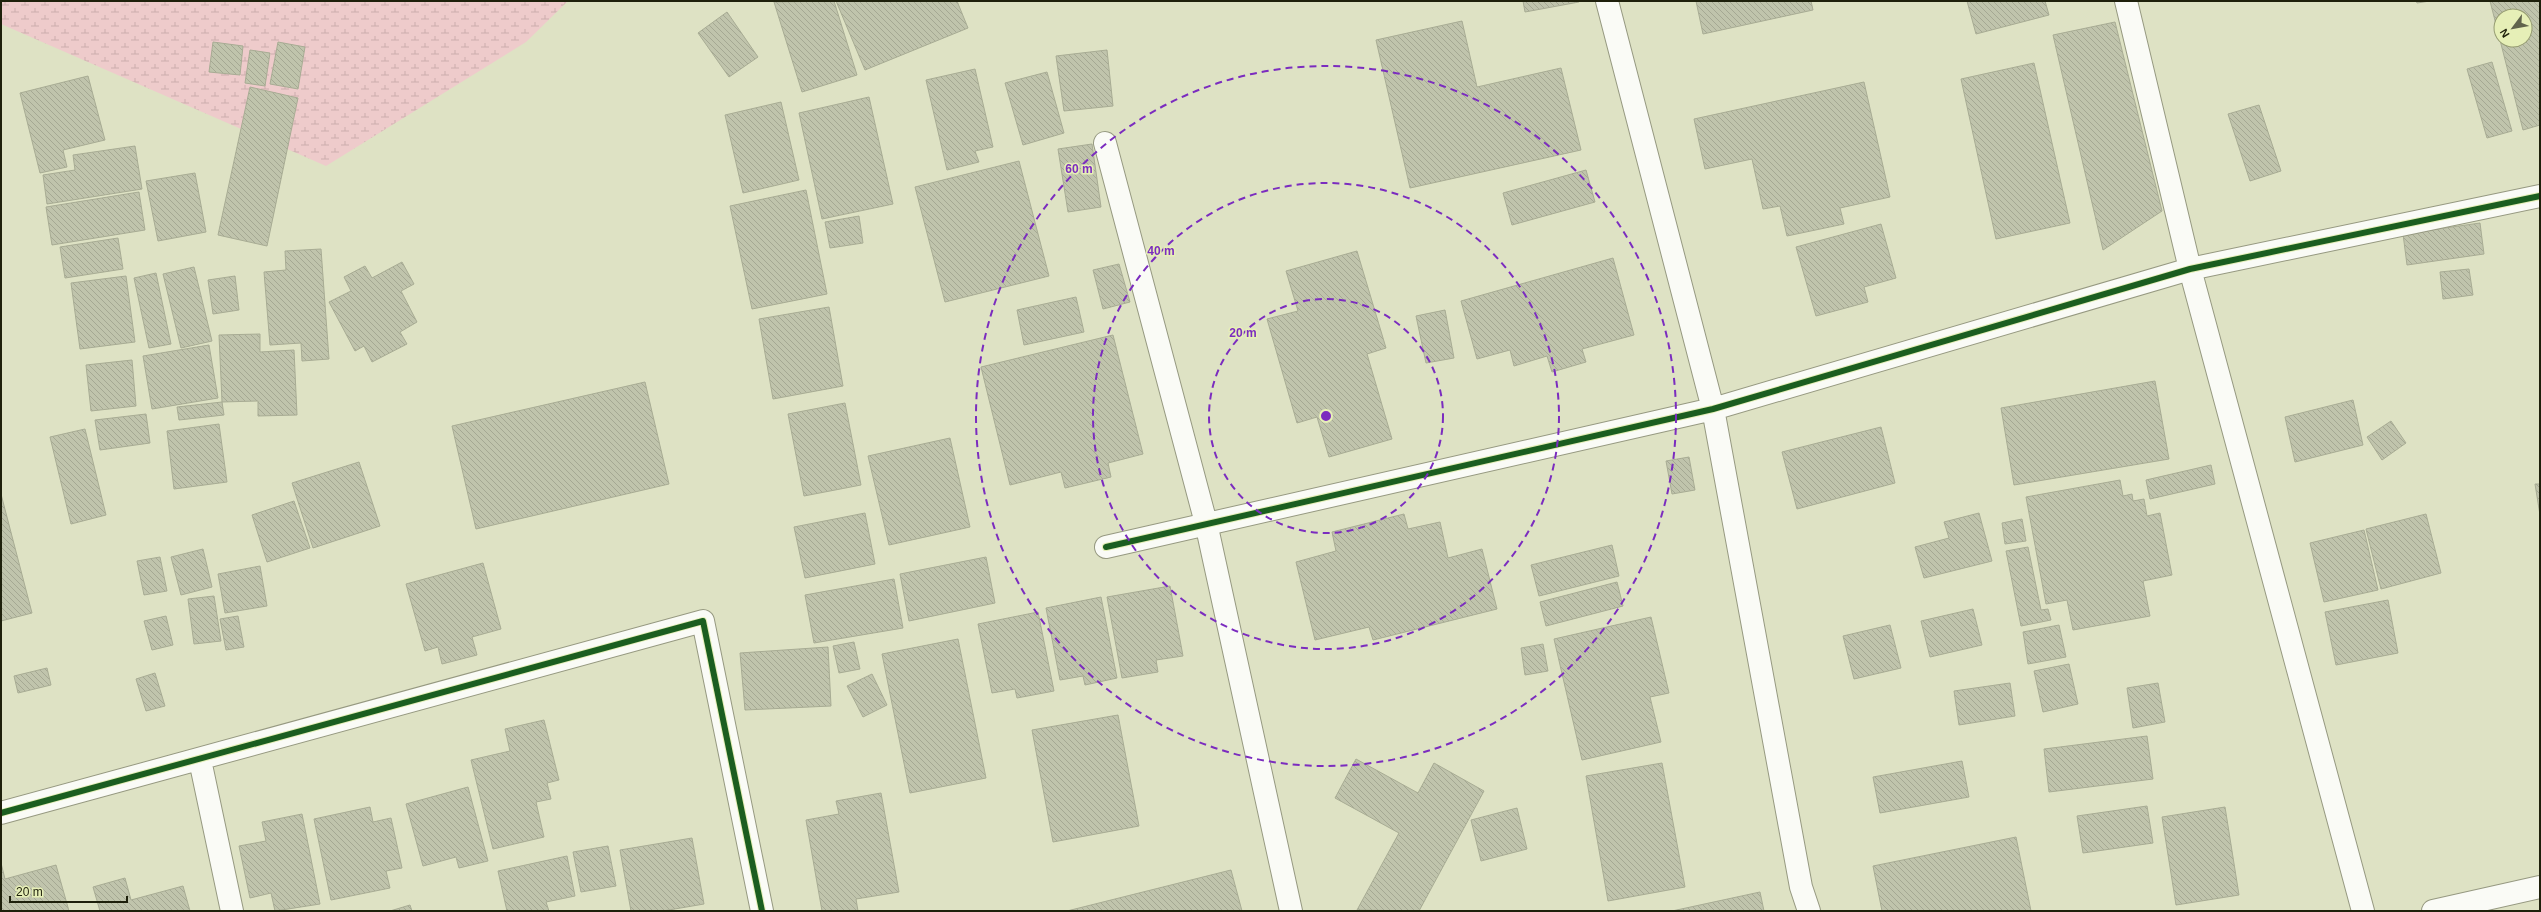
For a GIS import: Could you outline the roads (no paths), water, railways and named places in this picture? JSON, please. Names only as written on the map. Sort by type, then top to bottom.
[{"type":"street","points":[[1607,1],[1713,409],[1801,887],[1809,911]]},
{"type":"street","points":[[2126,1],[2190,269],[2363,911]]},
{"type":"street","points":[[1105,144],[1206,522],[1291,911]]},
{"type":"street","points":[[1106,547],[1206,522],[1713,409],[2190,269],[2540,196]]},
{"type":"street","points":[[1,813],[200,760],[703,621],[762,911]]},
{"type":"street","points":[[200,760],[232,911]]},
{"type":"street","points":[[2433,911],[2540,887]]}]
